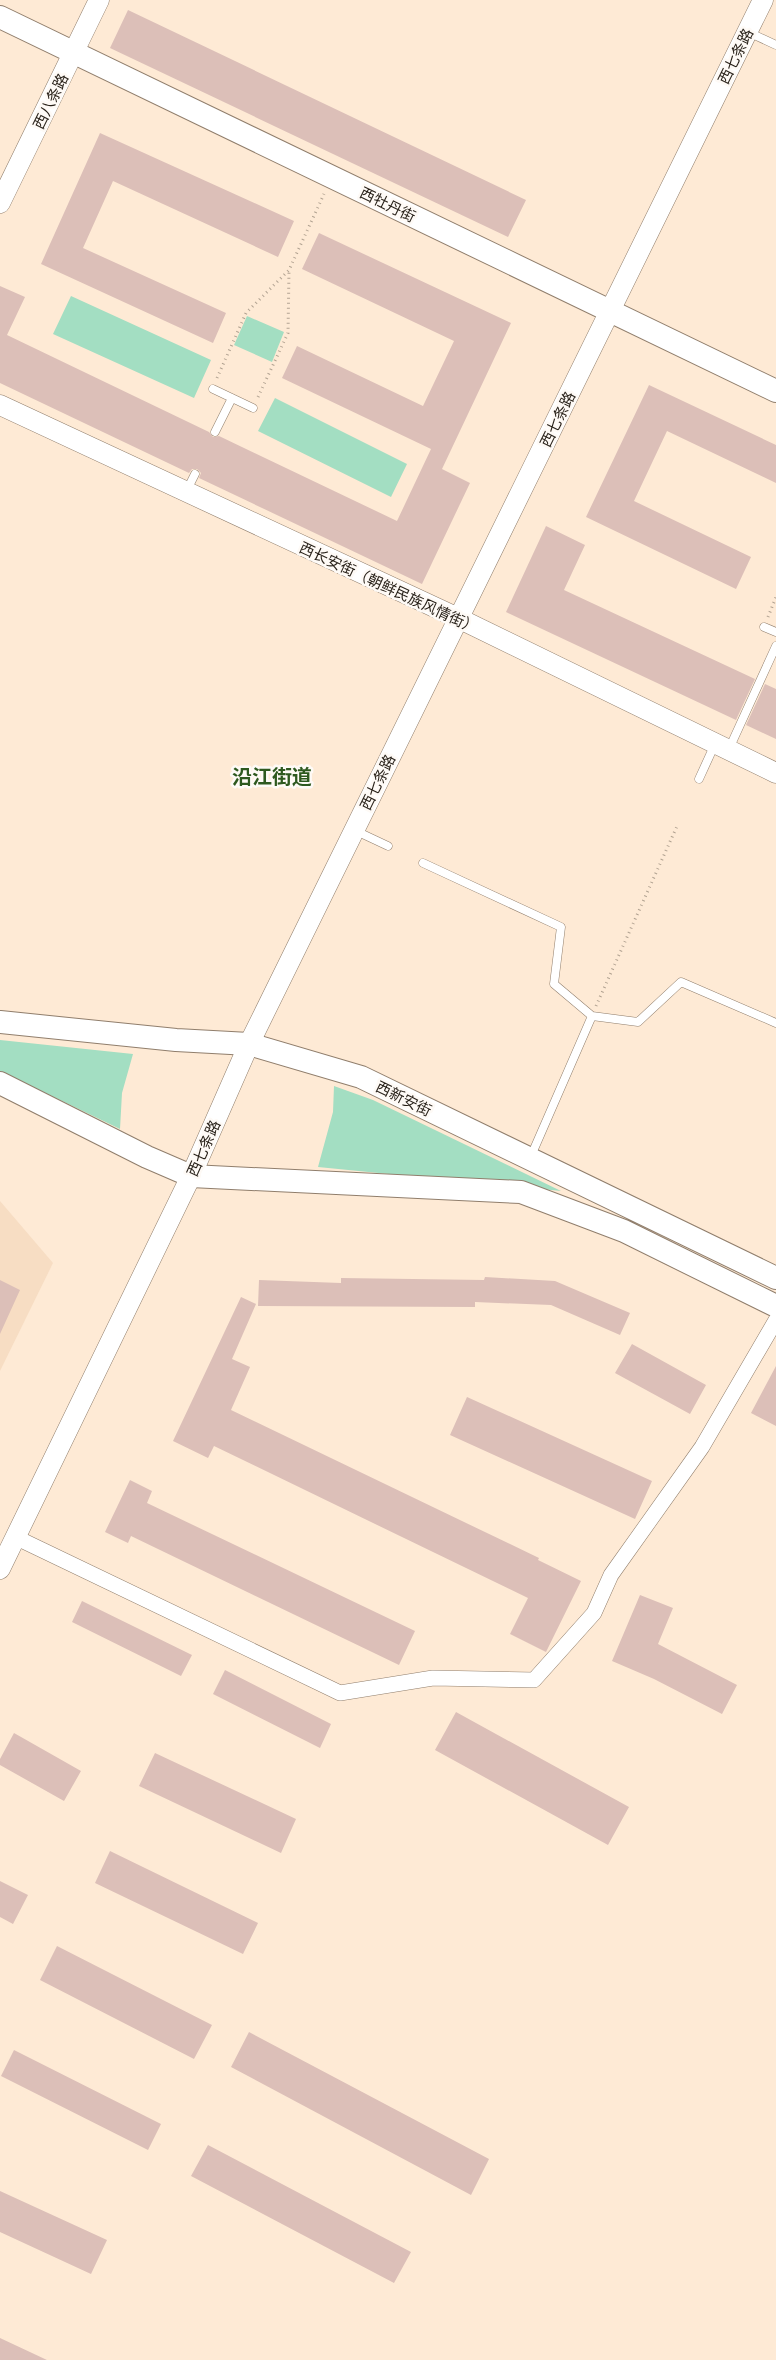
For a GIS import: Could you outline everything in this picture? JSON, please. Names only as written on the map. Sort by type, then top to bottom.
[{"type":"main road","name":"西牡丹街","points":[[0,17],[776,391]]},
{"type":"main road","name":"西新安街","points":[[0,1022],[176,1040],[249,1044],[362,1077],[776,1278]]},
{"type":"main road","points":[[0,1083],[147,1157],[191,1176],[521,1192],[624,1231],[776,1306]]},
{"type":"street","name":"西八条路","points":[[0,203],[99,0]]},
{"type":"street","name":"西七条路","points":[[0,1569],[191,1176],[249,1044],[763,0]]},
{"type":"street","name":"西长安街（朝鲜民族风情街）","points":[[0,405],[191,483],[458,618],[776,774]]},
{"type":"street","points":[[14,1537],[340,1693],[433,1678],[534,1680],[594,1613],[611,1575],[702,1447],[776,1320]]},
{"type":"lane","points":[[748,32],[776,45]]},
{"type":"lane","points":[[212,389],[253,408]]},
{"type":"lane","points":[[215,432],[232,398]]},
{"type":"lane","points":[[764,627],[776,632]]},
{"type":"lane","points":[[699,780],[722,747],[776,646]]},
{"type":"lane","points":[[354,830],[388,846]]},
{"type":"lane","points":[[423,862],[561,927],[554,984],[592,1016],[638,1022],[682,982],[776,1023]]},
{"type":"lane","points":[[530,1159],[592,1016]]},
{"type":"path","points":[[212,389],[246,313],[289,270],[331,177]]},
{"type":"path","points":[[253,408],[288,333],[289,270]]},
{"type":"path","points":[[775,604],[776,596]]},
{"type":"path","points":[[592,1016],[678,824]]},
{"type":"shaded area","points":[[0,1201],[53,1263],[0,1371]]},
{"type":"green space","points":[[71,296],[211,360],[194,398],[53,334]]},
{"type":"green space","points":[[247,316],[284,332],[272,362],[234,345]]},
{"type":"green space","points":[[275,398],[407,464],[391,497],[258,431]]},
{"type":"green space","points":[[0,1040],[133,1054],[122,1093],[120,1129],[0,1071]]},
{"type":"green space","points":[[334,1086],[373,1100],[561,1191],[318,1167],[333,1112]]},
{"type":"building","points":[[128,10],[526,200],[508,237],[110,48]]},
{"type":"building","points":[[100,133],[294,221],[278,257],[113,181],[83,248],[226,313],[213,343],[41,264]]},
{"type":"building","points":[[319,233],[511,323],[442,469],[470,483],[422,584],[199,478],[201,473],[197,469],[192,469],[189,473],[0,383],[0,286],[25,297],[7,335],[209,432],[213,437],[219,436],[397,521],[431,449],[282,378],[297,346],[423,406],[454,341],[302,269]]},
{"type":"building","points":[[649,385],[776,445],[776,483],[667,431],[634,501],[751,557],[736,589],[586,517]]},
{"type":"building","points":[[546,526],[585,545],[564,590],[755,679],[736,720],[506,612]]},
{"type":"building","points":[[765,684],[776,689],[776,739],[746,725]]},
{"type":"building","points":[[485,1277],[555,1281],[630,1313],[620,1335],[551,1305],[475,1302],[475,1307],[258,1306],[259,1280],[341,1283],[341,1278],[484,1280]]},
{"type":"building","points":[[0,1280],[20,1290],[0,1334]]},
{"type":"building","points":[[241,1297],[256,1304],[232,1359],[250,1367],[231,1410],[539,1558],[538,1560],[581,1581],[546,1652],[510,1634],[528,1598],[214,1446],[208,1458],[173,1441]]},
{"type":"building","points":[[632,1344],[706,1385],[690,1414],[615,1373]]},
{"type":"building","points":[[776,1366],[776,1426],[751,1413]]},
{"type":"building","points":[[467,1397],[652,1481],[635,1519],[450,1435]]},
{"type":"building","points":[[130,1480],[152,1491],[147,1503],[415,1631],[399,1665],[131,1536],[128,1543],[105,1532]]},
{"type":"building","points":[[640,1595],[673,1608],[658,1644],[737,1685],[722,1714],[654,1679],[612,1661]]},
{"type":"building","points":[[82,1601],[192,1655],[181,1676],[72,1622]]},
{"type":"building","points":[[225,1670],[331,1724],[320,1748],[213,1694]]},
{"type":"building","points":[[456,1712],[629,1807],[608,1845],[435,1750]]},
{"type":"building","points":[[14,1733],[81,1771],[64,1801],[0,1765],[0,1759]]},
{"type":"building","points":[[155,1753],[296,1819],[281,1853],[139,1786]]},
{"type":"building","points":[[110,1851],[258,1923],[243,1954],[95,1883]]},
{"type":"building","points":[[0,1881],[28,1895],[13,1924],[0,1917]]},
{"type":"building","points":[[57,1946],[212,2025],[194,2059],[40,1980]]},
{"type":"building","points":[[249,2032],[489,2159],[471,2195],[231,2067]]},
{"type":"building","points":[[14,2050],[161,2124],[148,2150],[1,2076]]},
{"type":"building","points":[[208,2145],[411,2252],[394,2283],[191,2176]]},
{"type":"building","points":[[0,2191],[107,2240],[91,2274],[0,2232]]},
{"type":"building","points":[[0,2338],[47,2360],[0,2360]]},
{"type":"district","name":"沿江街道","points":[[272,776]]}]
